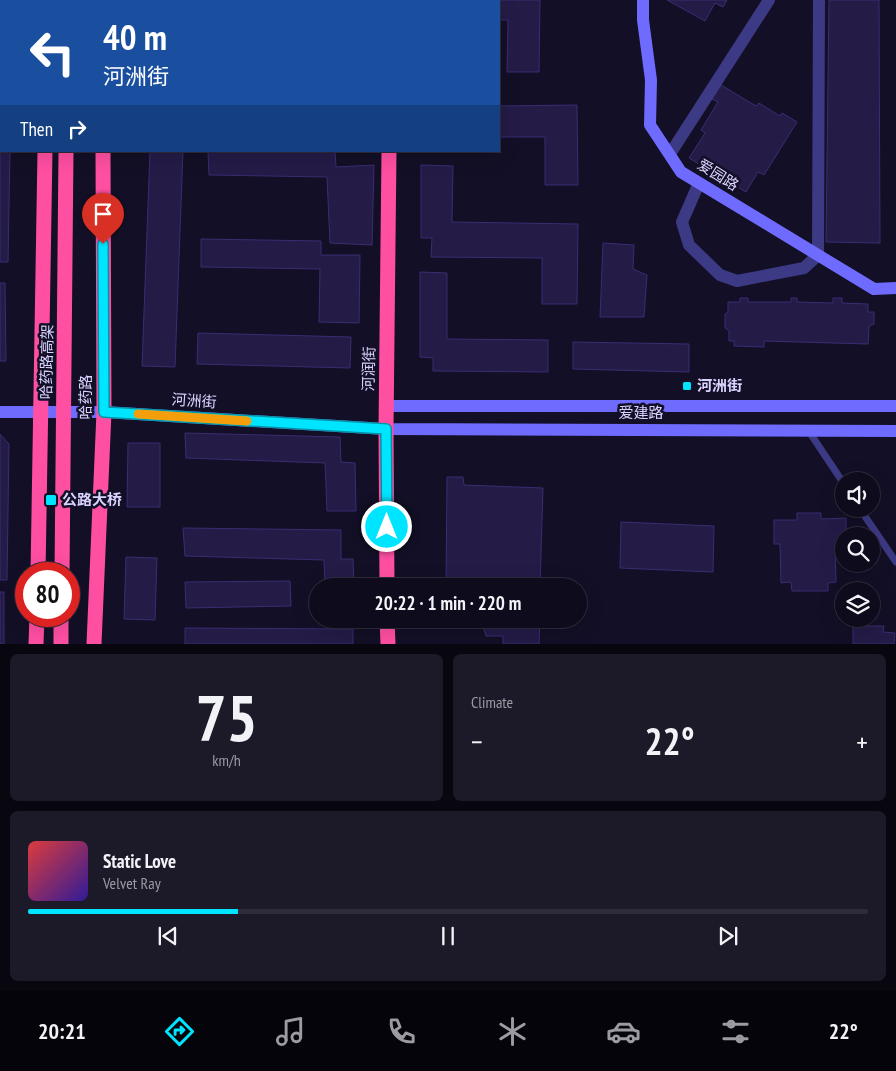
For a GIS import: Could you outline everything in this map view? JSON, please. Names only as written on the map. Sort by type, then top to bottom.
[{"type":"highway","points":[[38,562],[45,152]]},
{"type":"highway","name":"哈药路高架","points":[[62,562],[66,152]]},
{"type":"highway","name":"哈药路","points":[[94,644],[104,412],[103,152]]},
{"type":"highway","name":"河润街","points":[[387,578],[386,406],[389,152]]},
{"type":"highway","points":[[36,644],[37,627]]},
{"type":"highway","points":[[61,627],[61,644]]},
{"type":"highway","points":[[388,628],[388,644]]},
{"type":"main road","name":"爱园路","points":[[643,0],[643,20],[651,80],[650,125],[682,172],[874,290],[896,288]]},
{"type":"main road","name":"爱建路","points":[[386,406],[896,406]]},
{"type":"main road","name":"河洲街","points":[[0,412],[104,412],[386,429]]},
{"type":"main road","name":"爱建路","points":[[386,429],[896,431]]},
{"type":"street","points":[[670,154],[769,0]]},
{"type":"street","points":[[699,183],[682,222],[689,245],[720,275],[738,281],[804,268],[818,256],[819,0]]},
{"type":"lane","points":[[808,430],[836,472]]},
{"type":"lane","points":[[865,517],[896,562]]},
{"type":"building","points":[[500,0],[540,0],[539,72],[507,72],[508,20],[500,20]]},
{"type":"building","points":[[667,0],[727,0],[723,7],[715,3],[705,21]]},
{"type":"building","points":[[829,0],[879,0],[880,243],[826,242]]},
{"type":"building","points":[[721,85],[756,106],[759,103],[780,116],[782,113],[797,122],[764,175],[758,172],[746,192],[689,158],[705,133],[701,130],[718,102],[712,99]]},
{"type":"building","points":[[577,105],[578,185],[545,185],[545,137],[500,137],[500,106]]},
{"type":"building","points":[[0,152],[10,152],[8,262],[0,262]]},
{"type":"building","points":[[150,152],[183,152],[175,367],[142,366]]},
{"type":"building","points":[[208,152],[335,152],[336,167],[374,165],[372,245],[330,243],[327,177],[209,175]]},
{"type":"building","points":[[421,165],[453,166],[452,222],[578,224],[577,304],[542,304],[542,258],[431,257],[432,238],[421,238]]},
{"type":"building","points":[[201,239],[321,241],[321,255],[360,255],[359,323],[319,322],[320,269],[201,267]]},
{"type":"building","points":[[603,243],[634,245],[633,269],[647,275],[644,317],[600,317]]},
{"type":"building","points":[[420,272],[447,273],[447,339],[548,340],[548,372],[433,371],[433,358],[420,357]]},
{"type":"building","points":[[0,283],[5,283],[6,361],[0,361]]},
{"type":"building","points":[[740,298],[748,298],[748,302],[791,302],[791,298],[797,298],[797,302],[833,303],[833,298],[842,298],[842,303],[868,304],[868,312],[874,312],[874,324],[869,326],[868,344],[764,341],[764,347],[734,346],[734,341],[729,341],[729,331],[725,328],[725,314],[728,312],[728,302],[740,302]]},
{"type":"building","points":[[198,333],[351,337],[350,368],[197,364]]},
{"type":"building","points":[[573,342],[689,344],[689,372],[573,369]]},
{"type":"building","points":[[185,433],[340,437],[341,462],[355,463],[356,511],[327,511],[325,463],[186,458]]},
{"type":"building","points":[[0,434],[9,444],[7,580],[0,580]]},
{"type":"building","points":[[128,443],[160,443],[160,507],[127,507]]},
{"type":"building","points":[[447,477],[463,477],[464,485],[543,488],[540,578],[446,578]]},
{"type":"building","points":[[797,513],[821,513],[821,519],[846,518],[846,527],[835,527],[836,582],[828,583],[828,591],[792,591],[791,582],[781,583],[780,544],[774,544],[774,520],[797,520]]},
{"type":"building","points":[[621,522],[714,526],[713,572],[620,568]]},
{"type":"building","points":[[183,528],[341,530],[341,559],[353,559],[354,578],[325,578],[324,560],[185,556]]},
{"type":"building","points":[[126,557],[157,558],[155,620],[124,619]]},
{"type":"building","points":[[290,581],[291,606],[186,608],[185,582]]},
{"type":"building","points":[[0,592],[4,592],[4,644],[0,644]]},
{"type":"building","points":[[884,626],[883,632],[895,633],[894,644],[853,644],[853,627]]},
{"type":"building","points":[[185,628],[353,629],[353,644],[185,644]]},
{"type":"building","points":[[484,628],[540,628],[539,644],[503,644],[503,636],[486,636]]},
{"type":"slow traffic","points":[[138,414],[247,421]]},
{"type":"place","name":"河洲街","points":[[687,386]]},
{"type":"place","name":"公路大桥","points":[[51,500]]},
{"type":"route","points":[[103,244],[104,412],[386,429],[387,527]]}]
